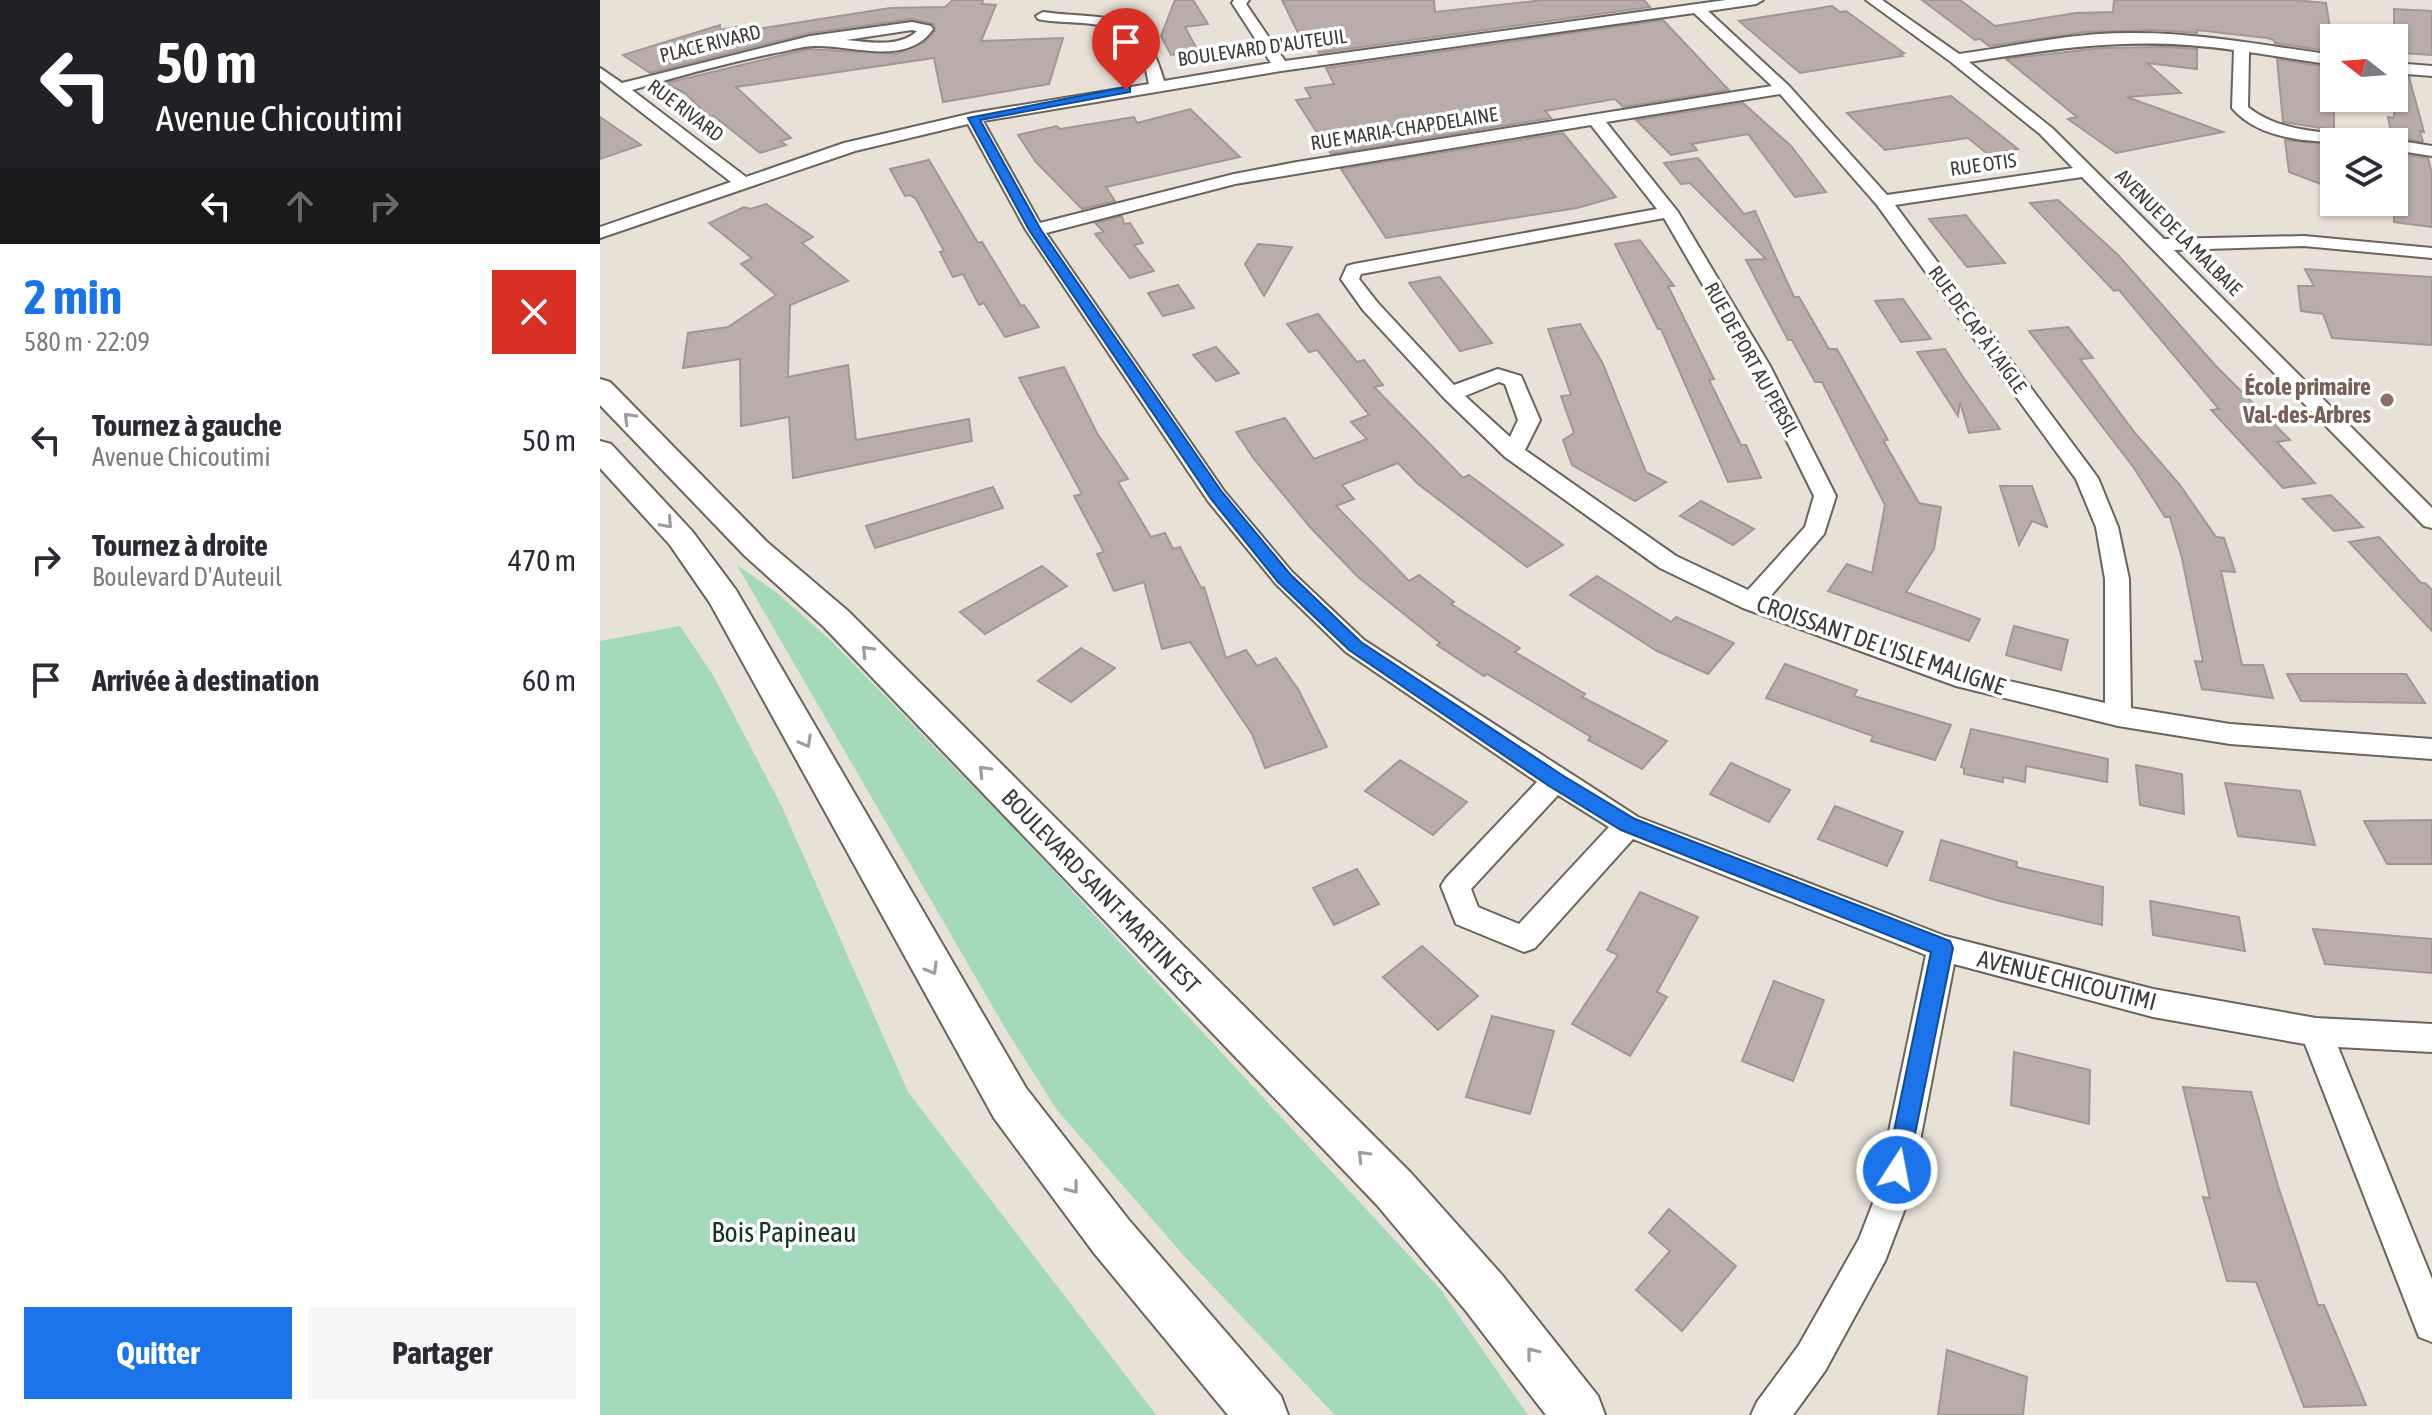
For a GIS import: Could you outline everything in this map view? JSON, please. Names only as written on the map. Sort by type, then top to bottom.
[{"type":"main road","name":"BOULEVARD SAINT-MARTIN EST","points":[[600,388],[756,549],[836,619],[1394,1189],[1484,1293],[1579,1415]]},
{"type":"main road","points":[[607,458],[658,447]]},
{"type":"main road","points":[[607,458],[696,556],[724,598],[1010,1103],[1111,1236],[1262,1415]]},
{"type":"street","points":[[1242,0],[1239,3],[1281,66]]},
{"type":"street","name":"BOULEVARD D'AUTEUIL","points":[[600,233],[850,147],[973,118],[1157,84],[1756,0]]},
{"type":"street","name":"AVENUE DE LA MALBAIE","points":[[1873,0],[1956,59],[2046,131],[2432,521]]},
{"type":"street","name":"RUE DE CAP À L'AIGLE","points":[[1697,8],[1784,89],[1883,201],[2087,478],[2107,527],[2117,579],[2118,716]]},
{"type":"street","points":[[1043,16],[1108,23],[1129,30],[1144,44],[1157,84]]},
{"type":"street","name":"PLACE RIVARD","points":[[621,88],[703,63],[810,40],[912,26],[926,29],[917,42],[870,48],[810,40]]},
{"type":"street","points":[[1956,59],[2129,37],[2320,58]]},
{"type":"street","points":[[2242,48],[2240,108],[2246,114],[2287,130],[2320,135]]},
{"type":"street","points":[[2408,69],[2432,71]]},
{"type":"street","name":"RUE RIVARD","points":[[600,73],[744,184]]},
{"type":"street","name":"RUE MARIA-CHAPDELAINE","points":[[1035,230],[1272,172],[1784,89]]},
{"type":"street","name":"AVENUE CHICOUTIMI","points":[[973,118],[1035,230],[1216,496],[1284,578],[1355,646],[1555,780],[1628,825],[1942,948],[2153,1003],[2316,1032],[2432,1038]]},
{"type":"street","name":"RUE DE PORT AU PERSIL","points":[[1597,121],[1669,212],[1760,366],[1825,496],[1816,529],[1752,602]]},
{"type":"street","points":[[2408,147],[2432,151]]},
{"type":"street","name":"RUE OTIS","points":[[1883,201],[2088,171]]},
{"type":"street","name":"CROISSANT DE L'ISLE MALIGNE","points":[[1669,212],[1354,270],[1350,279],[1370,306],[1451,394],[1513,452],[1668,562],[1752,602],[1965,680],[2118,716],[2230,734],[2432,749]]},
{"type":"street","points":[[2161,245],[2304,241],[2432,253]]},
{"type":"street","points":[[1451,394],[1498,375],[1514,380],[1529,420],[1513,452]]},
{"type":"street","points":[[1555,780],[1456,886],[1466,915],[1524,939],[1628,825]]},
{"type":"street","points":[[1770,1415],[1812,1358],[1873,1249],[1892,1198],[1942,948]]},
{"type":"street","points":[[2316,1032],[2432,1324]]},
{"type":"green space","points":[[737,565],[777,593],[829,639],[1012,826],[1440,1289],[1528,1415],[1335,1415],[1186,1258],[1057,1110],[1005,1028]]},
{"type":"green space","name":"Bois Papineau","points":[[680,626],[713,675],[781,805],[908,1092],[1156,1415],[600,1415],[600,641]]},
{"type":"building","points":[[953,0],[983,0],[982,4],[996,5],[981,41],[1063,38],[1049,84],[943,102],[934,58],[736,87],[791,138],[780,141],[786,145],[760,153],[714,116],[709,117],[686,94],[666,83],[808,49],[896,54],[925,42],[935,31],[934,24],[912,19],[810,33],[650,73],[623,55],[720,25],[720,30],[737,27],[739,32],[890,8],[945,7]]},
{"type":"building","points":[[1175,0],[1193,0],[1208,24],[1185,27],[1198,51],[1171,55],[1161,36]]},
{"type":"building","points":[[1282,0],[1434,0],[1435,12],[1544,0],[1644,0],[1650,7],[1319,53],[1310,36],[1300,37]]},
{"type":"building","points":[[1922,0],[1960,0],[1995,26],[2076,13],[2113,12],[2114,0],[2294,0],[2326,3],[2329,24],[2320,24],[2320,50],[2275,43],[2267,38],[2197,30],[2197,33],[2154,30],[2085,32],[1989,46],[1980,39],[1975,40]]},
{"type":"building","points":[[1832,6],[1840,12],[1846,11],[1904,53],[1900,54],[1903,56],[1800,73],[1739,21]]},
{"type":"building","points":[[2394,9],[2432,11],[2432,55],[2408,53],[2408,24],[2394,24]]},
{"type":"building","points":[[1663,20],[1729,90],[1623,107],[1615,99],[1545,111],[1551,118],[1331,154],[1296,100],[1311,98],[1305,88],[1334,84],[1326,68]]},
{"type":"building","points":[[2101,48],[2197,49],[2197,69],[2147,63],[2181,93],[2127,97],[2223,132],[2116,153],[2068,119],[2077,117],[2006,59]]},
{"type":"building","points":[[2277,59],[2320,66],[2320,112],[2334,112],[2334,128],[2283,122]]},
{"type":"building","points":[[2409,77],[2424,132],[2420,131],[2423,142],[2408,140],[2408,128],[2390,128],[2388,117],[2394,118],[2394,112],[2408,112]]},
{"type":"building","points":[[1951,96],[2018,149],[1989,155],[1968,138],[1885,150],[1847,113]]},
{"type":"building","points":[[1743,103],[1791,146],[1826,192],[1795,197],[1748,134],[1692,144],[1697,150],[1671,155],[1636,120]]},
{"type":"building","points":[[1190,109],[1240,157],[1106,187],[1115,201],[1082,209],[1036,162],[1018,135],[1057,126],[1060,129],[1134,117],[1137,123]]},
{"type":"building","points":[[600,117],[641,145],[600,159]]},
{"type":"building","points":[[1563,133],[1616,197],[1577,208],[1386,238],[1341,169]]},
{"type":"building","points":[[2285,140],[2320,144],[2320,184],[2289,172]]},
{"type":"building","points":[[2408,155],[2428,158],[2432,174],[2432,227],[2394,222],[2394,216],[2408,216]]},
{"type":"building","points":[[1698,158],[1744,214],[1755,211],[1794,297],[1799,297],[1829,349],[1837,349],[1919,503],[1941,507],[1934,549],[1906,592],[1980,619],[1969,641],[1828,591],[1847,564],[1872,573],[1885,505],[1822,382],[1815,382],[1792,340],[1788,340],[1746,260],[1766,259],[1690,183],[1681,184],[1664,163]]},
{"type":"building","points":[[929,160],[978,243],[982,242],[1021,306],[1024,305],[1039,327],[1005,337],[984,303],[979,305],[963,274],[953,277],[940,252],[944,251],[916,199],[905,196],[890,169]]},
{"type":"building","points":[[2058,200],[2118,255],[2215,365],[2290,440],[2277,442],[2315,483],[2283,488],[2211,410],[2219,409],[2119,290],[2114,291],[2030,203]]},
{"type":"building","points":[[766,204],[813,237],[802,243],[848,281],[790,305],[788,377],[848,365],[856,440],[969,419],[972,441],[793,478],[789,417],[741,426],[740,359],[683,368],[688,333],[728,327],[776,295],[741,264],[752,258],[709,223],[744,207],[751,209]]},
{"type":"building","points":[[1966,215],[2005,263],[1967,267],[1929,219]]},
{"type":"building","points":[[1122,216],[1124,224],[1130,223],[1143,243],[1134,245],[1154,271],[1130,278],[1095,234],[1104,232],[1095,223]]},
{"type":"building","points":[[1640,240],[1674,286],[1668,286],[1714,379],[1709,380],[1761,478],[1728,482],[1661,329],[1658,329],[1615,244]]},
{"type":"building","points":[[1258,244],[1292,247],[1264,296],[1245,264]]},
{"type":"building","points":[[2305,269],[2432,277],[2432,345],[2332,338],[2323,314],[2301,311],[2298,286],[2314,286]]},
{"type":"building","points":[[1440,277],[1492,343],[1460,351],[1409,283]]},
{"type":"building","points":[[1178,285],[1194,308],[1163,316],[1148,293]]},
{"type":"building","points":[[1903,299],[1931,339],[1901,342],[1875,301]]},
{"type":"building","points":[[1318,314],[1357,362],[1364,360],[1383,385],[1374,387],[1463,478],[1469,475],[1563,545],[1527,567],[1418,484],[1398,463],[1342,485],[1354,499],[1336,506],[1409,581],[1419,575],[1454,602],[1451,604],[1520,648],[1515,652],[1585,694],[1582,697],[1667,741],[1642,769],[1588,740],[1591,737],[1487,674],[1484,676],[1437,645],[1440,643],[1358,577],[1310,527],[1254,459],[1236,432],[1285,418],[1314,459],[1367,439],[1351,422],[1369,415],[1317,350],[1309,352],[1287,324]]},
{"type":"building","points":[[1580,324],[1603,364],[1646,472],[1666,482],[1635,501],[1572,465],[1563,440],[1574,433],[1561,396],[1571,395],[1548,329]]},
{"type":"building","points":[[2068,327],[2093,358],[2080,359],[2135,433],[2180,485],[2216,537],[2224,538],[2235,572],[2221,571],[2242,665],[2263,665],[2273,698],[2202,689],[2195,661],[2203,662],[2182,558],[2170,517],[2165,517],[2134,468],[2029,331]]},
{"type":"building","points":[[1216,347],[1239,373],[1216,381],[1193,355]]},
{"type":"building","points":[[1945,349],[2000,429],[1969,433],[1960,402],[1958,416],[1917,352]]},
{"type":"building","points":[[1064,367],[1097,433],[1128,479],[1118,482],[1151,537],[1165,533],[1173,549],[1180,547],[1201,588],[1204,587],[1226,658],[1246,650],[1257,666],[1276,658],[1298,689],[1327,747],[1265,768],[1252,734],[1190,642],[1162,649],[1144,582],[1114,591],[1097,554],[1104,552],[1074,496],[1082,494],[1019,378]]},
{"type":"building","points":[[2000,486],[2032,486],[2047,527],[2032,521],[2019,545]]},
{"type":"building","points":[[993,487],[1003,508],[875,548],[866,526]]},
{"type":"building","points":[[2331,495],[2363,527],[2334,531],[2303,499]]},
{"type":"building","points":[[1701,501],[1754,529],[1733,545],[1680,516]]},
{"type":"building","points":[[2379,537],[2421,583],[2432,590],[2432,631],[2349,542]]},
{"type":"building","points":[[1042,566],[1067,586],[985,634],[960,612]]},
{"type":"building","points":[[1597,576],[1671,622],[1676,617],[1734,643],[1708,674],[1657,651],[1570,595]]},
{"type":"building","points":[[2014,626],[2068,640],[2061,670],[2006,655]]},
{"type":"building","points":[[1081,648],[1115,668],[1071,702],[1038,681]]},
{"type":"building","points":[[1785,664],[1857,690],[1854,696],[1951,725],[1935,760],[1871,741],[1873,736],[1766,698]]},
{"type":"building","points":[[2287,674],[2406,674],[2425,703],[2301,701]]},
{"type":"building","points":[[1971,729],[2108,759],[2107,782],[2026,766],[2025,782],[2003,777],[2003,782],[1964,774],[1961,767]]},
{"type":"building","points":[[1400,760],[1467,802],[1433,835],[1365,791]]},
{"type":"building","points":[[1731,763],[1790,790],[1769,822],[1710,794]]},
{"type":"building","points":[[2136,765],[2182,774],[2184,814],[2140,805]]},
{"type":"building","points":[[2225,783],[2300,791],[2315,845],[2238,836]]},
{"type":"building","points":[[1835,806],[1903,832],[1887,866],[1818,839]]},
{"type":"building","points":[[2432,820],[2432,864],[2387,864],[2364,821]]},
{"type":"building","points":[[1941,840],[2017,862],[2016,867],[2103,887],[2102,925],[1999,901],[1930,880]]},
{"type":"building","points":[[1357,869],[1379,904],[1334,925],[1313,888]]},
{"type":"building","points":[[1640,892],[1698,917],[1657,992],[1667,997],[1630,1056],[1572,1024],[1618,955],[1607,950]]},
{"type":"building","points":[[2150,901],[2239,917],[2245,951],[2153,935]]},
{"type":"building","points":[[2313,929],[2432,939],[2432,973],[2325,964]]},
{"type":"building","points":[[1422,946],[1478,996],[1438,1030],[1383,977]]},
{"type":"building","points":[[1774,981],[1824,1000],[1793,1081],[1742,1061]]},
{"type":"building","points":[[1492,1016],[1554,1031],[1530,1114],[1466,1097]]},
{"type":"building","points":[[2014,1052],[2090,1070],[2089,1124],[2011,1105]]},
{"type":"building","points":[[2183,1087],[2251,1092],[2278,1186],[2318,1305],[2324,1305],[2366,1405],[2304,1407],[2256,1282],[2227,1281],[2203,1197],[2210,1198]]},
{"type":"building","points":[[1669,1209],[1736,1266],[1682,1331],[1636,1290],[1670,1251],[1649,1233]]},
{"type":"building","points":[[1947,1350],[2027,1377],[2023,1415],[1938,1415]]},
{"type":"place","name":"École primaire Val-des-Arbres","points":[[2387,400]]},
{"type":"route","points":[[1126,90],[973,118],[1035,230],[1216,496],[1284,578],[1355,646],[1628,825],[1942,948],[1897,1170]]}]
